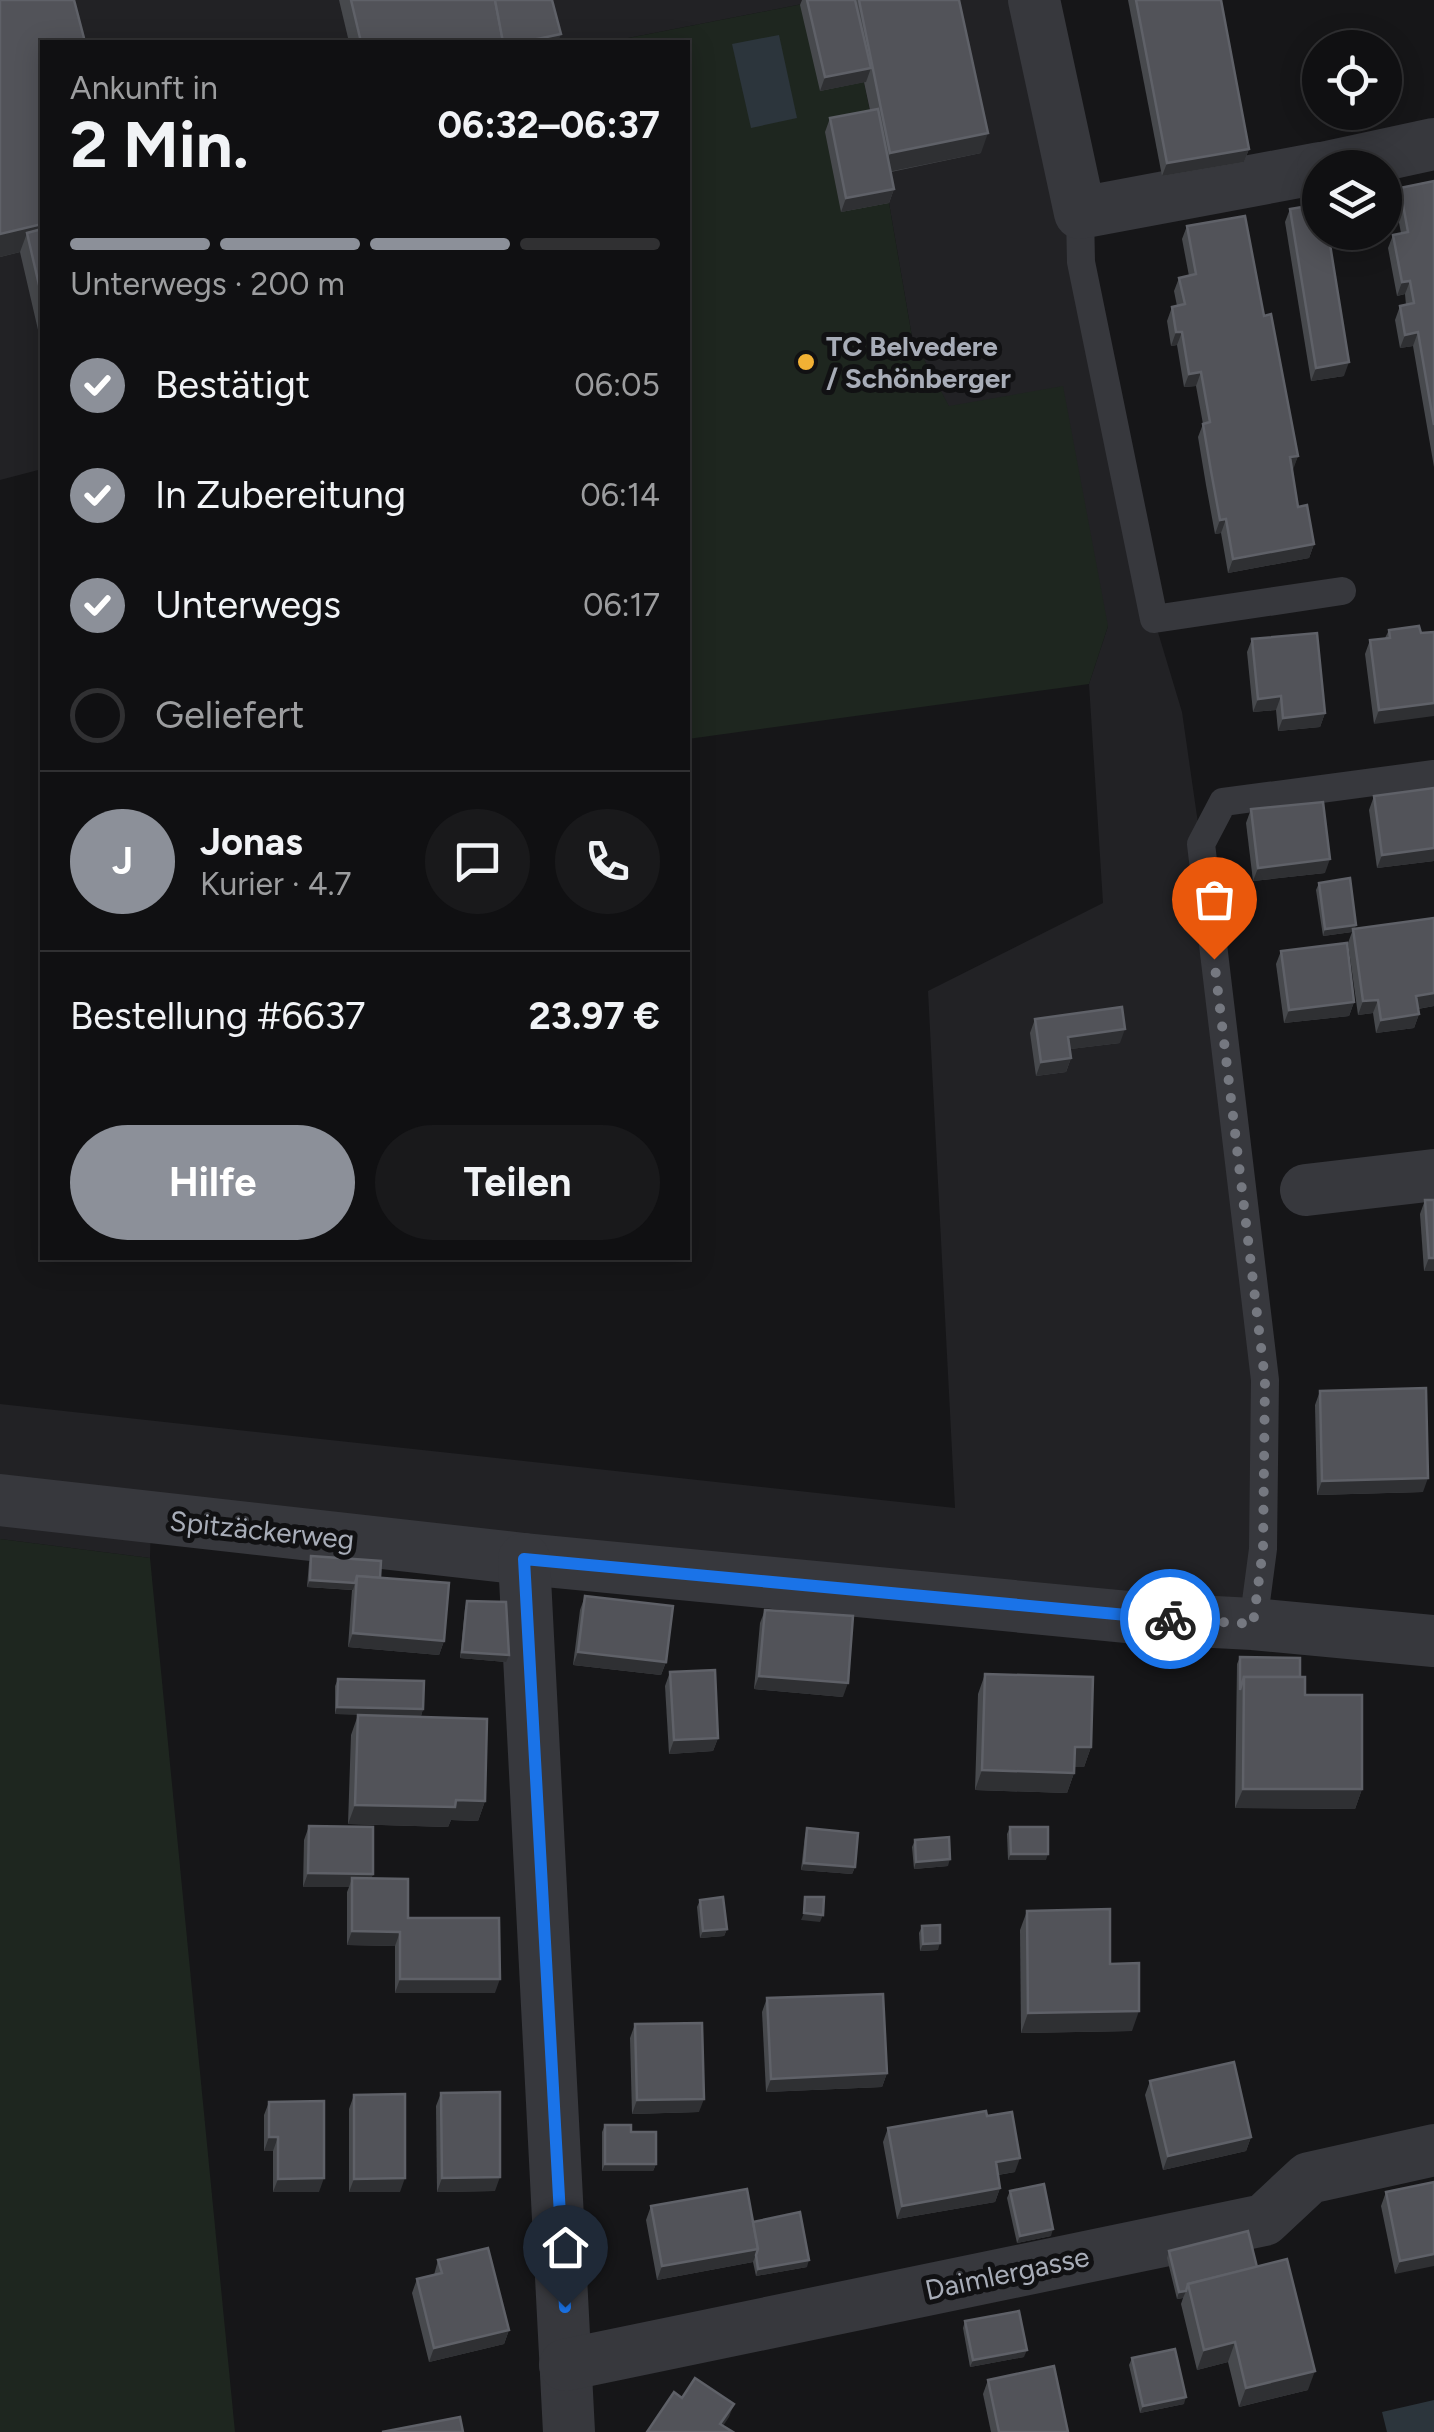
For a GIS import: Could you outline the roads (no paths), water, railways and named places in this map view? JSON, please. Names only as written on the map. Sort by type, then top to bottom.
[{"type":"street","points":[[1034,0],[1080,213],[1302,172]]},
{"type":"street","points":[[1402,151],[1434,144]]},
{"type":"street","points":[[1306,1190],[1434,1175]]},
{"type":"street","name":"Spitzäckerweg","points":[[0,1500],[524,1559],[1138,1618],[1434,1641]]},
{"type":"street","points":[[524,1559],[569,2432]]},
{"type":"street","name":"Daimlergasse","points":[[565,2365],[1264,2220],[1309,2178],[1434,2150]]},
{"type":"lane","points":[[1080,213],[1081,262],[1154,618],[1342,591]]},
{"type":"lane","points":[[1253,1624],[1263,1549],[1265,1380],[1201,844],[1223,802],[1434,774]]},
{"type":"place","name":"TC Belvedere / Schönberger","points":[[806,362]]}]
